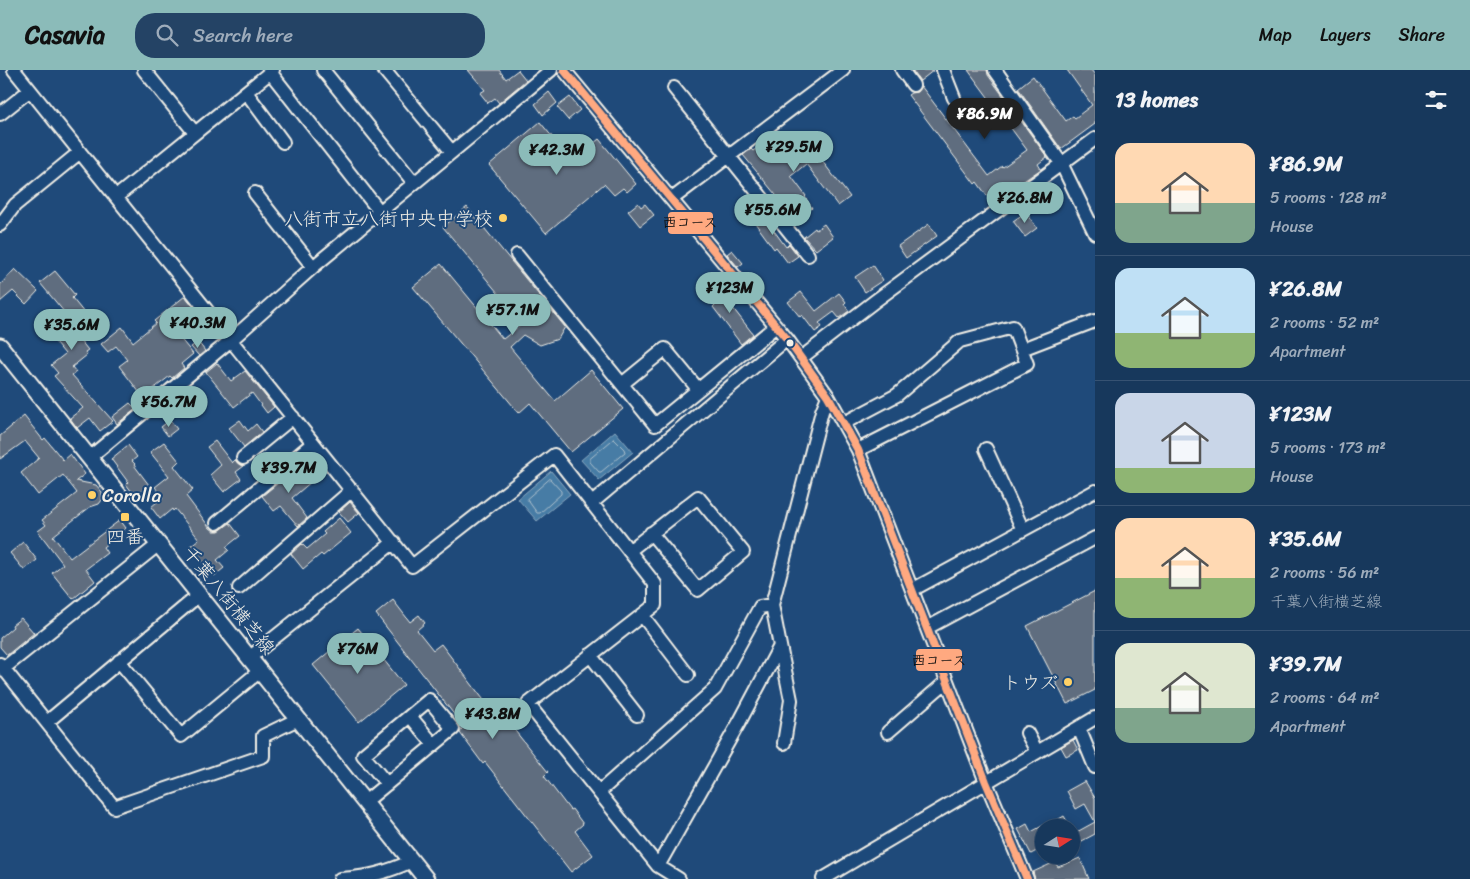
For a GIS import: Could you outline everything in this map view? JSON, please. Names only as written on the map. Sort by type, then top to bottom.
[{"type":"main road","name":"千葉八街横芝線","points":[[0,346],[426,879]]},
{"type":"street","points":[[14,70],[412,566],[554,455],[655,584],[655,605],[528,704],[658,866],[679,879]]},
{"type":"street","points":[[144,70],[196,133]]},
{"type":"street","points":[[323,70],[414,183]]},
{"type":"street","points":[[384,70],[452,152]]},
{"type":"street","points":[[89,458],[231,340],[313,267],[550,70]]},
{"type":"street","points":[[564,70],[787,339],[828,396],[844,423],[858,450],[927,628],[948,676],[986,782],[1027,879]]},
{"type":"street","points":[[672,199],[843,70]]},
{"type":"street","points":[[902,70],[913,85]]},
{"type":"street","points":[[943,70],[954,98]]},
{"type":"street","points":[[995,70],[1061,163],[1095,233]]},
{"type":"street","points":[[116,197],[246,92],[266,72],[380,212]]},
{"type":"street","points":[[674,88],[808,255]]},
{"type":"street","points":[[0,114],[30,90]]},
{"type":"street","points":[[246,92],[283,142]]},
{"type":"street","points":[[801,358],[1095,139]]},
{"type":"street","points":[[0,225],[15,205],[80,152]]},
{"type":"street","points":[[255,193],[313,267]]},
{"type":"street","points":[[517,254],[655,425],[776,326]]},
{"type":"street","points":[[1022,349],[1095,321]]},
{"type":"street","points":[[844,423],[897,395],[960,341],[1013,327],[1027,364],[858,450]]},
{"type":"street","points":[[592,503],[787,339]]},
{"type":"street","points":[[622,384],[665,349],[698,389]]},
{"type":"street","points":[[784,743],[791,700],[772,605],[822,411],[828,396]]},
{"type":"street","points":[[243,458],[293,417]]},
{"type":"street","points":[[217,523],[313,443]]},
{"type":"street","points":[[986,449],[1023,530]]},
{"type":"street","points":[[239,588],[352,490]]},
{"type":"street","points":[[912,590],[1095,491]]},
{"type":"street","points":[[629,551],[652,533],[698,497],[743,552],[698,590],[652,533]]},
{"type":"street","points":[[927,628],[1095,538]]},
{"type":"street","points":[[249,658],[394,542]]},
{"type":"street","points":[[158,544],[2,666],[114,807],[263,756],[263,736],[298,718]]},
{"type":"street","points":[[47,722],[199,595]]},
{"type":"street","points":[[599,792],[715,689],[760,607],[772,605]]},
{"type":"street","points":[[642,615],[688,675]]},
{"type":"street","points":[[658,866],[780,646]]},
{"type":"street","points":[[590,655],[637,715]]},
{"type":"street","points":[[119,661],[181,736],[260,671]]},
{"type":"street","points":[[888,732],[948,676]]},
{"type":"street","points":[[365,802],[453,729],[429,700],[363,755],[386,784]]},
{"type":"street","points":[[410,716],[434,745]]},
{"type":"street","points":[[829,877],[1095,718]]},
{"type":"street","points":[[1079,728],[1095,767]]},
{"type":"street","points":[[1028,733],[1037,752]]},
{"type":"street","points":[[340,879],[380,874],[412,861]]},
{"type":"water","points":[[615,431],[633,452],[599,480],[581,460]]},
{"type":"water","points":[[551,471],[570,494],[537,521],[518,499]]},
{"type":"building","points":[[468,70],[499,70],[506,79],[518,70],[526,80],[499,103],[495,98],[488,103],[480,93],[485,90]]},
{"type":"building","points":[[912,70],[934,70],[920,81]]},
{"type":"building","points":[[968,70],[987,70],[988,75],[1047,157],[1038,164],[1041,169],[1018,185],[1016,182],[990,200],[977,182],[975,184],[908,95],[917,92],[921,86],[989,176],[1027,150]]},
{"type":"building","points":[[1067,70],[1091,70],[1095,75],[1095,124],[1061,149],[1018,88],[1033,76],[1066,121],[1073,116],[1075,118],[1092,105]]},
{"type":"building","points":[[549,92],[557,103],[543,115],[535,104]]},
{"type":"building","points":[[570,97],[580,110],[568,120],[557,107]]},
{"type":"building","points":[[540,122],[572,161],[599,139],[636,184],[627,192],[623,188],[614,195],[604,184],[546,233],[489,165]]},
{"type":"building","points":[[801,134],[850,197],[838,206],[806,164],[791,176],[806,196],[812,208],[804,214],[798,204],[789,211],[743,155],[764,143],[773,156]]},
{"type":"building","points":[[638,203],[641,207],[645,204],[654,215],[640,226],[628,211]]},
{"type":"building","points":[[467,207],[565,327],[558,339],[540,345],[523,335],[510,347],[555,401],[591,370],[623,409],[571,452],[530,403],[519,413],[413,287],[441,264],[503,339],[523,323],[443,227]]},
{"type":"building","points":[[760,208],[786,247],[789,244],[798,256],[788,263],[776,247],[774,249],[750,216]]},
{"type":"building","points":[[1026,212],[1037,228],[1025,237],[1013,221]]},
{"type":"building","points":[[824,224],[833,237],[816,250],[804,237],[815,228],[816,230]]},
{"type":"building","points":[[929,224],[937,236],[906,258],[898,246]]},
{"type":"building","points":[[732,250],[743,263],[738,267],[727,254]]},
{"type":"building","points":[[873,265],[883,280],[865,292],[855,277]]},
{"type":"building","points":[[15,269],[38,291],[26,304],[13,291],[0,302],[0,285]]},
{"type":"building","points":[[55,271],[75,295],[72,298],[89,319],[84,323],[87,327],[76,335],[88,350],[85,352],[87,355],[72,367],[76,372],[72,375],[113,421],[100,431],[90,418],[77,428],[70,418],[83,408],[54,376],[58,373],[51,365],[65,354],[47,332],[59,322],[57,320],[65,313],[40,283]]},
{"type":"building","points":[[721,285],[736,304],[732,307],[753,334],[741,344],[713,307],[715,305],[708,295]]},
{"type":"building","points":[[801,292],[816,311],[839,293],[846,302],[844,304],[849,311],[839,318],[834,312],[819,323],[822,327],[815,332],[802,315],[800,317],[788,302]]},
{"type":"building","points":[[185,296],[213,331],[206,337],[187,313],[170,326],[193,354],[181,364],[184,368],[172,378],[170,376],[143,397],[119,366],[127,360],[116,346],[108,352],[101,344],[122,327],[133,342],[156,323],[154,321]]},
{"type":"building","points":[[198,342],[205,351],[199,356],[191,347]]},
{"type":"building","points":[[217,363],[231,381],[245,371],[274,407],[267,413],[252,393],[234,407],[206,372]]},
{"type":"building","points":[[130,403],[136,409],[117,424],[112,417]]},
{"type":"building","points":[[24,416],[43,440],[45,438],[63,460],[70,454],[85,474],[76,481],[96,485],[102,492],[102,500],[99,504],[90,507],[53,536],[70,558],[120,520],[126,528],[103,547],[107,553],[86,569],[95,581],[73,599],[52,573],[63,564],[38,531],[46,525],[42,520],[77,493],[63,475],[38,495],[21,473],[39,458],[25,441],[0,459],[0,436]]},
{"type":"building","points":[[170,420],[177,429],[168,436],[161,427]]},
{"type":"building","points":[[240,420],[248,431],[256,424],[262,432],[244,447],[229,428]]},
{"type":"building","points":[[215,441],[232,463],[235,460],[244,466],[236,472],[241,479],[224,492],[210,475],[221,465],[207,447]]},
{"type":"building","points":[[164,442],[179,461],[174,466],[193,490],[186,496],[210,528],[214,531],[219,531],[230,523],[240,536],[226,547],[229,550],[217,560],[224,568],[214,576],[190,546],[199,539],[175,509],[173,511],[172,509],[160,519],[151,507],[163,497],[155,487],[169,476],[150,452]]},
{"type":"building","points":[[128,445],[137,457],[132,461],[134,465],[149,485],[135,496],[126,484],[128,482],[111,459]]},
{"type":"building","points":[[300,465],[312,481],[292,498],[307,518],[298,526],[281,506],[274,511],[262,496]]},
{"type":"building","points":[[350,502],[359,513],[348,522],[339,512]]},
{"type":"building","points":[[339,518],[351,533],[323,556],[321,554],[303,569],[291,554],[302,544],[307,549],[325,534],[323,532]]},
{"type":"building","points":[[23,542],[37,560],[24,570],[10,553]]},
{"type":"building","points":[[1095,591],[1095,690],[1067,704],[1027,626]]},
{"type":"building","points":[[393,600],[410,622],[419,615],[425,623],[417,630],[433,650],[441,644],[496,716],[500,712],[548,772],[544,776],[583,824],[575,831],[593,855],[571,872],[485,762],[483,764],[460,733],[463,726],[376,614]]},
{"type":"building","points":[[21,618],[34,633],[7,655],[0,647],[0,638]]},
{"type":"building","points":[[358,628],[404,685],[359,722],[313,665]]},
{"type":"building","points":[[1073,740],[1078,750],[1066,756],[1061,747]]},
{"type":"building","points":[[1085,781],[1095,798],[1095,822],[1085,804],[1076,809],[1067,791]]},
{"type":"building","points":[[1095,822],[1095,834],[1080,842],[1080,830]]},
{"type":"building","points":[[1027,824],[1031,832],[1035,830],[1035,852],[1031,854],[1018,829]]},
{"type":"building","points":[[1080,858],[1089,879],[1035,879],[1033,872],[1051,864],[1056,864],[1058,867],[1065,864],[1080,864]]},
{"type":"transit line","name":"西コース","points":[[564,70],[787,339],[828,396],[858,450],[986,782],[1027,879]]},
{"type":"place","name":"八街市立八街中央中学校","points":[[503,218]]},
{"type":"place","name":"Corolla","points":[[92,495]]},
{"type":"place","name":"四番","points":[[125,517]]},
{"type":"place","name":"トウズ","points":[[1068,682]]}]
